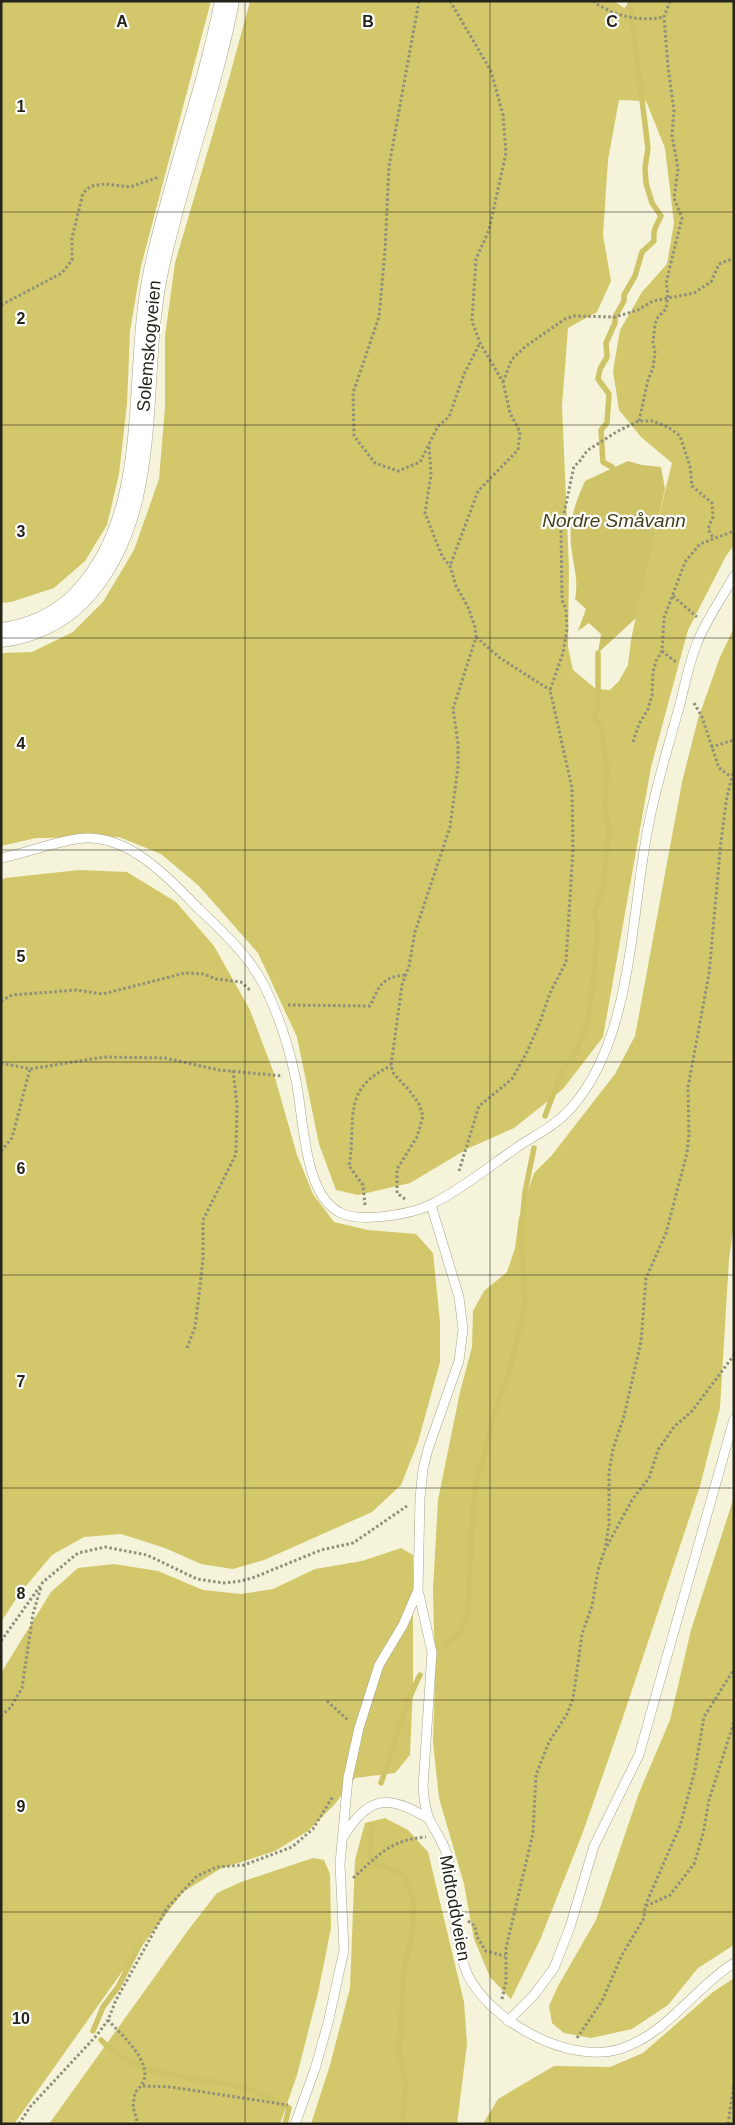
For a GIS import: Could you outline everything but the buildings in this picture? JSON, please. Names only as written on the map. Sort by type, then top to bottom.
[{"type":"street","name":"Solemskogveien","points":[[1,636],[14,634],[42,624],[61,613],[74,602],[98,574],[115,543],[128,506],[138,458],[148,323],[155,273],[204,98],[227,1]]},
{"type":"lane","points":[[1,858],[76,839],[95,838],[128,849],[170,880],[233,942],[257,971],[268,992],[282,1027],[296,1078],[312,1173],[318,1189],[329,1205],[347,1216],[366,1218],[431,1205],[525,1142],[553,1126],[575,1104],[595,1074],[609,1044],[619,1011],[650,815],[686,679],[697,642],[734,576]]},
{"type":"lane","points":[[430,1819],[424,1801],[423,1766],[432,1652],[418,1590],[420,1498],[423,1469],[428,1450],[459,1361],[462,1330],[458,1297],[431,1205]]},
{"type":"lane","points":[[508,2021],[534,1995],[554,1968],[570,1927],[594,1846],[639,1755],[734,1419]]},
{"type":"lane","points":[[295,2124],[315,2069],[344,1950],[341,1888],[342,1839],[348,1778],[360,1728],[379,1664],[403,1625],[418,1590]]},
{"type":"lane","points":[[342,1839],[357,1816],[371,1806],[380,1803],[399,1803],[430,1819]]},
{"type":"lane","name":"Midtoddveien","points":[[430,1819],[440,1836],[449,1862],[455,1916],[467,1973],[487,2002],[508,2021],[535,2036],[558,2046],[582,2052],[608,2052],[636,2042],[666,2022],[712,1980],[734,1963]]},
{"type":"path","points":[[419,1],[389,166],[385,251],[379,317],[353,393],[354,436],[374,463],[398,472],[420,462],[438,426],[449,417],[464,374],[480,343]]},
{"type":"path","points":[[450,1],[491,71],[503,115],[506,153],[489,230],[476,259],[472,321],[480,343],[503,382],[510,413],[520,432],[518,450],[478,491],[450,566]]},
{"type":"path","points":[[593,1],[626,17],[654,19],[664,17]]},
{"type":"path","points":[[639,421],[648,380],[653,368],[655,324],[658,317],[666,309],[666,283],[682,218],[674,198],[678,169],[672,135],[674,118],[673,90],[668,66],[664,17],[670,1]]},
{"type":"path","points":[[1,305],[62,273],[72,260],[72,238],[83,193],[91,186],[105,184],[130,187],[184,168]]},
{"type":"path","points":[[503,382],[512,359],[526,346],[565,319],[574,316],[615,317],[638,310],[653,300],[694,293],[711,282],[719,264],[734,258]]},
{"type":"path","points":[[453,1191],[479,1106],[512,1079],[527,1052],[550,993],[566,962],[573,850],[572,788],[550,690],[562,653],[567,629],[566,609],[562,600],[561,528],[573,470],[588,450],[618,431],[639,421],[652,421],[668,427],[680,436],[690,466],[692,486],[712,503],[712,517],[708,528],[713,538]]},
{"type":"path","points":[[415,1209],[397,1193],[397,1169],[417,1137],[423,1116],[420,1104],[394,1074],[392,1066],[402,985],[406,975],[415,932],[450,827],[458,767],[458,744],[453,709],[476,638],[475,627],[470,614],[456,586],[450,566],[442,556],[424,513],[431,476],[430,444]]},
{"type":"path","points":[[633,742],[639,724],[648,709],[652,695],[652,672],[662,651],[664,618],[685,562],[700,544],[734,531]]},
{"type":"path","points":[[673,596],[707,624]]},
{"type":"path","points":[[476,638],[500,658],[550,690]]},
{"type":"path","points":[[686,679],[719,768],[731,777]]},
{"type":"path","points":[[711,747],[734,740]]},
{"type":"path","points":[[498,2012],[506,1982],[505,1956],[533,1833],[536,1776],[549,1742],[567,1714],[573,1699],[582,1634],[592,1606],[598,1570],[605,1549],[609,1525],[609,1472],[613,1449],[624,1416],[633,1367],[640,1342],[646,1278],[666,1233],[687,1153],[689,1134],[688,1087],[709,974],[718,868],[731,777],[734,770]]},
{"type":"path","points":[[1,1001],[12,995],[76,990],[103,994],[185,973],[204,974],[216,979],[240,982],[254,992],[268,992]]},
{"type":"path","points":[[273,1004],[370,1006],[379,985],[392,976],[406,975]]},
{"type":"path","points":[[1,1063],[30,1069],[113,1057],[165,1058],[219,1070],[296,1078]]},
{"type":"path","points":[[366,1218],[363,1185],[349,1166],[352,1145],[351,1120],[361,1087],[376,1072],[392,1066]]},
{"type":"path","points":[[1,1151],[12,1138],[30,1069]]},
{"type":"path","points":[[187,1348],[195,1327],[197,1311],[203,1258],[203,1220],[236,1154],[237,1105],[233,1070]]},
{"type":"path","points":[[605,1549],[632,1500],[649,1478],[658,1450],[674,1426],[692,1412],[734,1355]]},
{"type":"path","points":[[1,1641],[43,1582],[78,1553],[105,1547],[148,1555],[197,1579],[224,1583],[241,1581],[321,1550],[353,1543],[420,1498]]},
{"type":"path","points":[[1,1716],[11,1707],[22,1688],[33,1614],[43,1582]]},
{"type":"path","points":[[569,2048],[602,2001],[622,1955],[644,1918],[645,1906],[680,1826],[695,1770],[704,1717],[734,1669]]},
{"type":"path","points":[[327,1701],[346,1719],[360,1728]]},
{"type":"path","points":[[645,1906],[670,1895],[694,1864],[703,1834],[709,1800],[734,1722]]},
{"type":"path","points":[[19,2124],[30,2107],[97,2035],[108,2020],[116,2000],[168,1908],[197,1876],[217,1866],[244,1865],[292,1847],[314,1829],[330,1799],[348,1778]]},
{"type":"path","points":[[341,1888],[371,1860],[398,1842],[411,1838],[440,1836]]},
{"type":"path","points":[[455,1916],[472,1922],[477,1937],[486,1951],[505,1956]]},
{"type":"path","points":[[108,2020],[143,2061],[146,2075],[143,2086],[135,2092],[133,2107],[138,2124]]},
{"type":"path","points":[[728,2124],[734,2083]]},
{"type":"path","points":[[143,2086],[171,2087],[301,2107]]},
{"type":"shaded area","points":[[1,1],[211,1],[141,266],[130,331],[127,404],[119,474],[107,525],[85,561],[54,588],[11,602],[1,603]]},
{"type":"shaded area","points":[[250,1],[614,1],[624,8],[631,1],[734,1],[734,545],[726,556],[688,630],[651,767],[603,1037],[563,1089],[514,1128],[467,1149],[410,1183],[358,1195],[336,1190],[319,1144],[297,1037],[258,953],[199,886],[161,854],[119,837],[36,838],[1,846],[1,653],[32,652],[73,632],[103,602],[134,550],[159,479],[165,407],[165,336],[175,263]],"holes":[[[619,100],[646,101],[665,148],[674,223],[667,264],[642,292],[620,330],[613,371],[619,410],[641,437],[672,463],[647,565],[631,640],[628,665],[619,681],[610,690],[596,689],[573,670],[568,647],[569,568],[562,406],[568,328],[597,312],[611,281],[603,235],[608,160]]]},
{"type":"shaded area","points":[[734,628],[734,1223],[729,1259],[720,1408],[700,1486],[583,1832],[540,1940],[511,1999],[490,1977],[474,1939],[464,1884],[439,1798],[433,1742],[435,1675],[433,1590],[438,1500],[460,1392],[472,1347],[473,1311],[484,1291],[507,1272],[515,1248],[519,1218],[534,1173],[552,1155],[615,1074],[635,1036],[682,782],[698,719],[720,657]]},
{"type":"shaded area","points":[[79,870],[127,872],[176,902],[214,946],[250,1010],[273,1071],[297,1155],[313,1194],[334,1222],[368,1230],[416,1234],[433,1253],[440,1322],[440,1362],[418,1442],[401,1485],[372,1512],[264,1560],[233,1569],[201,1564],[165,1548],[121,1534],[84,1537],[52,1555],[20,1593],[1,1622],[1,881],[5,878]]},
{"type":"shaded area","points":[[734,1497],[734,1945],[698,1968],[668,2005],[632,2029],[591,2038],[564,2033],[552,2023],[549,2006],[558,1986],[596,1920],[639,1793],[670,1720],[691,1630]]},
{"type":"shaded area","points":[[401,1548],[413,1555],[413,1685],[410,1755],[395,1773],[355,1778],[334,1805],[308,1831],[275,1851],[220,1869],[183,1892],[119,1976],[14,2124],[1,2124],[1,1673],[51,1592],[78,1568],[114,1564],[158,1571],[203,1590],[241,1594],[273,1589],[315,1569],[362,1561]]},
{"type":"shaded area","points":[[385,1818],[408,1830],[428,1852],[464,2002],[467,2044],[457,2124],[311,2124],[330,2065],[350,1988],[355,1860],[365,1823]]},
{"type":"shaded area","points":[[313,1858],[324,1860],[330,1874],[331,1928],[318,1993],[297,2075],[280,2124],[49,2124],[217,1893],[241,1882]]},
{"type":"shaded area","points":[[734,1978],[734,2124],[483,2124],[498,2099],[554,2066],[610,2067],[643,2053],[713,1992]]},
{"type":"water","name":"Nordre Småvann","points":[[628,461],[661,467],[665,489],[636,618],[598,653],[601,634],[589,623],[578,631],[586,609],[575,599],[576,578],[572,552],[572,519],[585,481]]},
{"type":"waterway","points":[[612,467],[603,462],[601,430],[607,423],[609,394],[598,379],[600,369],[607,357],[606,343],[615,323],[615,317],[624,301],[624,295],[635,276],[642,252],[654,241],[654,231],[661,216],[652,203],[646,183],[645,168],[648,148],[630,3]]},
{"type":"waterway","points":[[545,1116],[561,1074],[576,1052],[588,1021],[593,981],[598,926],[594,912],[603,889],[609,829],[605,808],[607,769],[601,726],[593,718],[598,708],[598,653]]},
{"type":"waterway","points":[[445,1645],[461,1631],[468,1611],[473,1507],[478,1474],[487,1446],[493,1416],[511,1367],[525,1302],[521,1233],[525,1192],[534,1148]]},
{"type":"waterway","points":[[381,1783],[403,1715],[420,1675]]},
{"type":"waterway","points":[[372,1825],[370,1857],[376,1864],[399,1871],[406,1878],[414,1904],[412,1934],[404,1970],[399,2055],[406,2085],[402,2124]]},
{"type":"waterway","points":[[93,2031],[103,2007],[118,1987],[140,1944]]},
{"type":"waterway","points":[[101,2040],[115,2053],[131,2063],[148,2069],[240,2087],[265,2096],[289,2108],[285,2124]]}]
